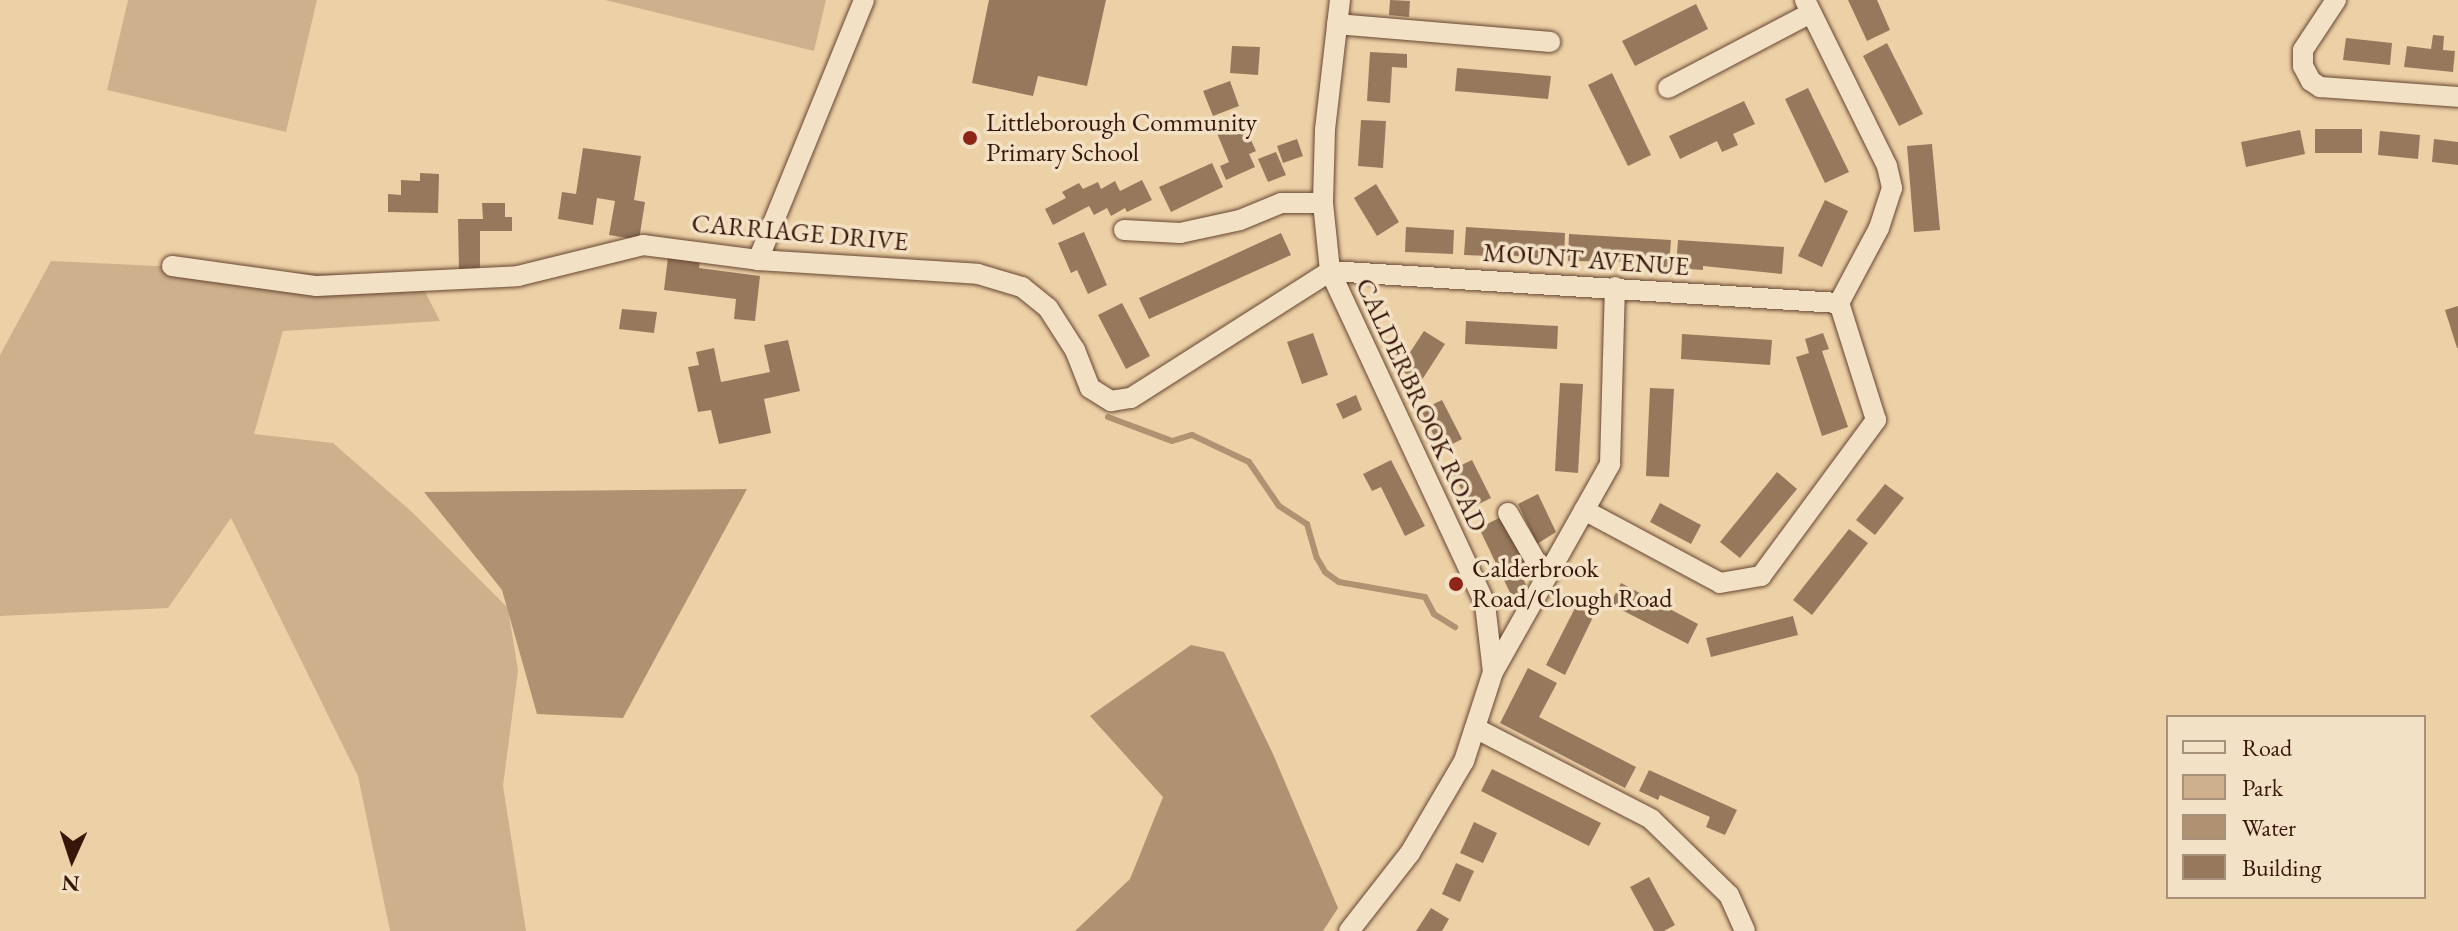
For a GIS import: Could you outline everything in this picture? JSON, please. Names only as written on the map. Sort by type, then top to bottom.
[{"type":"street","points":[[758,260],[864,0]]},
{"type":"street","name":"CALDERBROOK ROAD","points":[[1340,0],[1325,130],[1323,203],[1330,271],[1485,604],[1493,672],[1464,761],[1410,853],[1349,931]]},
{"type":"street","points":[[2336,0],[2306,42],[2303,66],[2320,87],[2458,97]]},
{"type":"street","points":[[1584,510],[1720,583],[1761,576],[1876,420],[1839,303],[1879,228],[1892,188],[1887,166],[1808,6],[1668,88]]},
{"type":"street","points":[[1337,24],[1550,42]]},
{"type":"street","points":[[1124,230],[1180,233],[1240,220],[1281,203],[1323,203]]},
{"type":"street","name":"CARRIAGE DRIVE","points":[[172,266],[317,286],[518,276],[643,245],[758,260],[978,274],[1022,287],[1048,308],[1075,350],[1090,388],[1111,401],[1131,398],[1330,271]]},
{"type":"street","name":"MOUNT AVENUE","points":[[1330,271],[1839,303]]},
{"type":"street","points":[[1493,672],[1610,464],[1615,287]]},
{"type":"street","points":[[1508,513],[1538,565],[1548,573]]},
{"type":"street","points":[[1475,728],[1651,819],[1729,895],[1745,931]]},
{"type":"green space","points":[[128,0],[317,0],[286,132],[107,90]]},
{"type":"green space","points":[[605,0],[826,0],[814,51]]},
{"type":"green space","points":[[51,261],[418,278],[440,321],[283,331],[254,434],[333,443],[412,512],[508,608],[518,671],[503,786],[526,931],[390,931],[358,776],[231,518],[168,608],[0,616],[0,355]]},
{"type":"water","points":[[747,489],[623,718],[537,714],[502,590],[424,492]]},
{"type":"water","points":[[1191,645],[1224,652],[1273,754],[1338,908],[1323,931],[1075,931],[1130,879],[1163,797],[1090,716]]},
{"type":"building","points":[[989,0],[1106,0],[1087,86],[1038,76],[1033,96],[972,83]]},
{"type":"building","points":[[1390,0],[1410,1],[1409,17],[1389,15]]},
{"type":"building","points":[[1848,0],[1877,0],[1890,30],[1867,41]]},
{"type":"building","points":[[1696,4],[1708,29],[1635,66],[1622,41]]},
{"type":"building","points":[[2433,35],[2444,36],[2443,50],[2455,51],[2453,72],[2404,67],[2407,46],[2431,49]]},
{"type":"building","points":[[2346,38],[2392,43],[2390,65],[2343,60]]},
{"type":"building","points":[[1887,43],[1923,114],[1899,126],[1863,56]]},
{"type":"building","points":[[1232,46],[1260,47],[1258,75],[1230,73]]},
{"type":"building","points":[[1370,52],[1407,54],[1407,68],[1392,67],[1390,103],[1367,101]]},
{"type":"building","points":[[1457,68],[1551,76],[1548,99],[1455,91]]},
{"type":"building","points":[[1612,73],[1651,155],[1628,166],[1588,85]]},
{"type":"building","points":[[1230,81],[1239,106],[1213,116],[1203,91]]},
{"type":"building","points":[[1808,88],[1849,172],[1825,183],[1785,99]]},
{"type":"building","points":[[1744,101],[1755,124],[1733,134],[1738,145],[1722,152],[1717,141],[1680,159],[1669,136]]},
{"type":"building","points":[[1242,120],[1256,151],[1249,154],[1255,167],[1226,180],[1220,166],[1229,162],[1216,131]]},
{"type":"building","points":[[1361,120],[1386,121],[1383,168],[1358,166]]},
{"type":"building","points":[[2315,129],[2362,129],[2362,153],[2315,153]]},
{"type":"building","points":[[2300,130],[2305,154],[2246,167],[2241,142]]},
{"type":"building","points":[[2380,131],[2420,135],[2418,159],[2378,155]]},
{"type":"building","points":[[1297,139],[1303,156],[1283,163],[1277,146]]},
{"type":"building","points":[[2434,139],[2458,142],[2458,165],[2432,162]]},
{"type":"building","points":[[1932,144],[1940,230],[1914,232],[1907,146]]},
{"type":"building","points":[[583,148],[641,156],[634,200],[645,202],[639,240],[609,235],[615,201],[597,198],[593,225],[558,219],[562,192],[576,194]]},
{"type":"building","points":[[1276,152],[1286,175],[1268,182],[1258,159]]},
{"type":"building","points":[[1212,163],[1223,187],[1171,212],[1159,187]]},
{"type":"building","points":[[420,173],[439,174],[438,213],[388,212],[388,194],[401,195],[401,180],[420,181]]},
{"type":"building","points":[[1142,180],[1152,200],[1127,212],[1125,208],[1111,216],[1107,208],[1094,215],[1089,206],[1053,225],[1045,209],[1066,198],[1062,192],[1079,183],[1083,189],[1098,182],[1101,189],[1115,181],[1120,191]]},
{"type":"building","points":[[1376,184],[1399,222],[1377,236],[1354,198]]},
{"type":"building","points":[[1825,200],[1848,211],[1822,267],[1798,256]]},
{"type":"building","points":[[482,203],[505,203],[505,217],[512,217],[512,231],[480,231],[480,271],[459,272],[458,219],[483,219]]},
{"type":"building","points":[[1406,227],[1454,230],[1453,254],[1405,252]]},
{"type":"building","points":[[1466,227],[1565,233],[1564,261],[1489,253],[1489,256],[1464,255]]},
{"type":"building","points":[[1084,232],[1107,285],[1088,294],[1077,270],[1071,273],[1058,243]]},
{"type":"building","points":[[1281,233],[1291,255],[1149,319],[1139,298]]},
{"type":"building","points":[[1569,234],[1671,240],[1669,267],[1644,266],[1644,262],[1568,261]]},
{"type":"building","points":[[1678,240],[1784,247],[1782,274],[1703,266],[1703,270],[1676,268]]},
{"type":"building","points":[[668,257],[700,260],[699,268],[760,276],[755,321],[734,319],[736,299],[664,290]]},
{"type":"building","points":[[1122,303],[1150,356],[1126,369],[1098,315]]},
{"type":"building","points":[[2458,306],[2458,348],[2457,348],[2445,310]]},
{"type":"building","points":[[622,309],[657,312],[654,333],[619,329]]},
{"type":"building","points":[[1466,321],[1558,326],[1557,349],[1465,344]]},
{"type":"building","points":[[1424,331],[1445,344],[1420,383],[1399,369]]},
{"type":"building","points":[[1313,333],[1328,375],[1302,384],[1287,342]]},
{"type":"building","points":[[1823,333],[1829,349],[1822,351],[1848,427],[1822,436],[1796,357],[1809,353],[1805,339]]},
{"type":"building","points":[[1682,334],[1772,340],[1770,365],[1681,359]]},
{"type":"building","points":[[788,340],[800,391],[764,399],[771,433],[719,444],[711,410],[698,412],[688,367],[699,365],[696,352],[714,348],[721,382],[770,372],[764,345]]},
{"type":"building","points":[[1560,383],[1583,384],[1578,473],[1555,471]]},
{"type":"building","points":[[1650,388],[1674,389],[1669,477],[1646,476]]},
{"type":"building","points":[[1356,395],[1362,410],[1343,419],[1336,404]]},
{"type":"building","points":[[1442,400],[1462,439],[1441,450],[1421,410]]},
{"type":"building","points":[[1391,460],[1425,526],[1405,536],[1381,487],[1372,491],[1363,474]]},
{"type":"building","points":[[1472,460],[1491,498],[1471,508],[1451,470]]},
{"type":"building","points":[[1777,472],[1797,489],[1740,558],[1720,542]]},
{"type":"building","points":[[1885,484],[1904,498],[1875,535],[1856,520]]},
{"type":"building","points":[[1538,494],[1556,532],[1537,544],[1518,504]]},
{"type":"building","points":[[1660,503],[1701,525],[1691,544],[1650,522]]},
{"type":"building","points":[[1505,515],[1530,567],[1520,572],[1530,593],[1514,601],[1479,528]]},
{"type":"building","points":[[1849,529],[1868,543],[1812,615],[1793,600]]},
{"type":"building","points":[[1621,583],[1698,624],[1688,644],[1610,604]]},
{"type":"building","points":[[1576,606],[1594,615],[1565,675],[1546,665]]},
{"type":"building","points":[[1793,616],[1798,635],[1711,657],[1706,638]]},
{"type":"building","points":[[1528,668],[1557,683],[1539,717],[1636,767],[1625,788],[1500,723]]},
{"type":"building","points":[[1492,769],[1601,823],[1589,846],[1481,791]]},
{"type":"building","points":[[1649,770],[1737,810],[1725,835],[1706,827],[1710,817],[1660,795],[1658,800],[1639,791]]},
{"type":"building","points":[[1474,822],[1497,833],[1483,863],[1460,853]]},
{"type":"building","points":[[1456,863],[1474,871],[1460,902],[1442,894]]},
{"type":"building","points":[[1649,877],[1675,925],[1664,931],[1654,931],[1630,887]]},
{"type":"building","points":[[1431,908],[1449,919],[1442,931],[1416,931]]},
{"type":"waterway","points":[[1108,417],[1172,441],[1192,435],[1249,462],[1279,506],[1307,524],[1317,558],[1325,572],[1339,582],[1425,597],[1434,614],[1455,627]]},
{"type":"place","name":"Littleborough Community Primary School","points":[[970,138]]},
{"type":"place","name":"Calderbrook Road/Clough Road","points":[[1456,584]]}]
